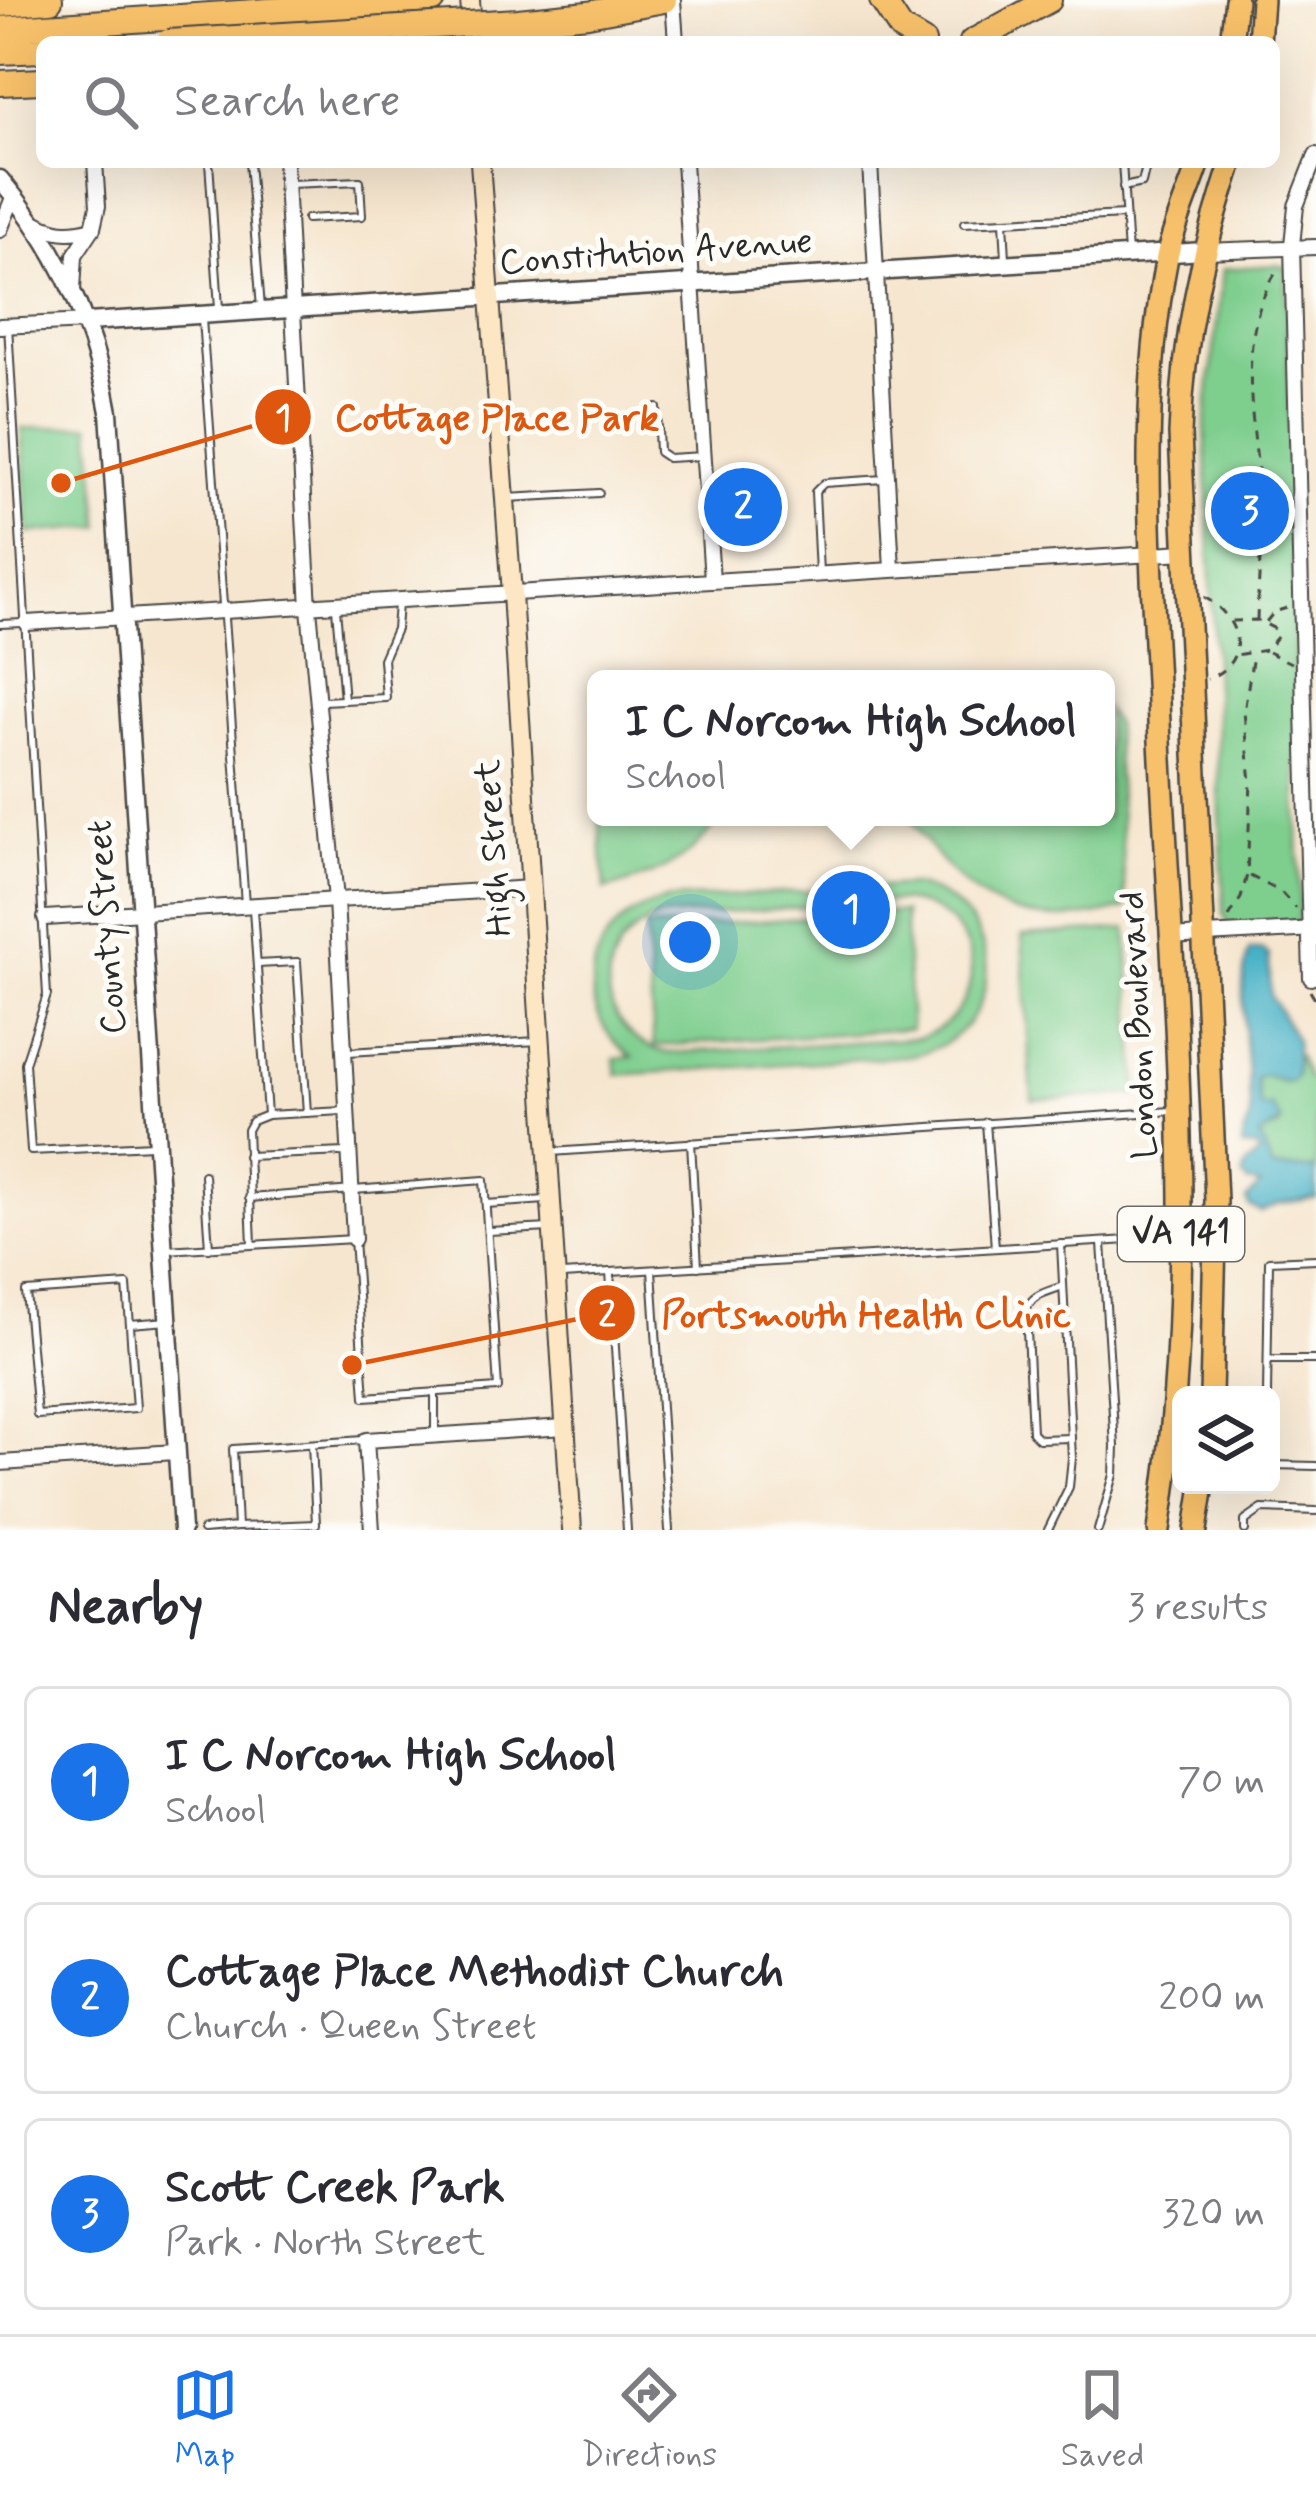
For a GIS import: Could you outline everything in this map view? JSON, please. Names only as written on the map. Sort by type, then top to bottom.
[{"type":"highway","points":[[0,4],[50,0]]},
{"type":"highway","points":[[0,28],[434,0]]},
{"type":"highway","points":[[269,36],[518,21],[668,0]]},
{"type":"highway","points":[[882,0],[901,29],[913,36]]},
{"type":"highway","points":[[983,36],[1049,0]]},
{"type":"highway","points":[[0,52],[36,50]]},
{"type":"highway","points":[[0,83],[36,81]]},
{"type":"main road","points":[[470,0],[473,36]]},
{"type":"main road","points":[[1232,36],[1236,0]]},
{"type":"main road","points":[[1259,36],[1262,0]]},
{"type":"main road","name":"High Street","points":[[480,168],[572,1530]]},
{"type":"main road","name":"London Boulevard","points":[[1159,1530],[1173,1406],[1181,1237],[1149,393],[1168,252],[1197,168]]},
{"type":"main road","name":"London Boulevard","points":[[1211,1386],[1216,1200],[1186,588],[1181,387],[1193,296],[1230,168]]},
{"type":"main road","points":[[1196,1530],[1202,1494]]},
{"type":"street","points":[[668,0],[675,36]]},
{"type":"street","points":[[1311,978],[1304,667],[1310,635],[1303,605],[1292,245],[1296,206],[1316,155]]},
{"type":"street","points":[[73,290],[75,255],[93,228],[98,206],[95,168]]},
{"type":"street","points":[[285,168],[309,608],[336,901],[354,1239]]},
{"type":"street","points":[[684,168],[712,580]]},
{"type":"street","points":[[870,168],[892,569]]},
{"type":"street","name":"County Street","points":[[0,179],[32,221],[88,322],[109,412],[182,1530]]},
{"type":"street","points":[[0,230],[14,195]]},
{"type":"street","points":[[32,221],[54,233],[93,228]]},
{"type":"street","name":"Constitution Avenue","points":[[4,326],[1168,252],[1316,247]]},
{"type":"street","points":[[27,623],[1185,552]]},
{"type":"street","points":[[45,919],[531,888]]},
{"type":"street","points":[[1168,937],[1313,929]]},
{"type":"street","points":[[372,1530],[366,1440],[565,1427]]},
{"type":"street","points":[[0,1462],[176,1452]]},
{"type":"lane","points":[[209,168],[222,613],[268,1114]]},
{"type":"lane","points":[[249,168],[261,312]]},
{"type":"lane","points":[[1122,168],[1128,256]]},
{"type":"lane","points":[[1123,187],[1142,182],[1146,168]]},
{"type":"lane","points":[[286,184],[361,181],[362,216],[307,219]]},
{"type":"lane","points":[[964,223],[1125,214]]},
{"type":"lane","points":[[1004,221],[1007,263]]},
{"type":"lane","points":[[4,326],[45,919],[47,995],[25,1063],[31,1151],[156,1145]]},
{"type":"lane","points":[[657,408],[659,452],[668,458],[703,455]]},
{"type":"lane","points":[[819,573],[815,492],[824,483],[887,479]]},
{"type":"lane","points":[[505,498],[599,493]]},
{"type":"lane","points":[[318,701],[386,698],[383,658],[396,629],[398,603]]},
{"type":"lane","points":[[336,607],[344,700]]},
{"type":"lane","points":[[0,624],[27,623]]},
{"type":"lane","points":[[257,964],[298,962],[308,1113]]},
{"type":"lane","points":[[344,1052],[540,1041]]},
{"type":"lane","points":[[252,1245],[247,1130],[252,1121],[268,1114],[347,1111]]},
{"type":"lane","points":[[547,1152],[1178,1111]]},
{"type":"lane","points":[[986,1122],[995,1248]]},
{"type":"lane","points":[[691,1142],[698,1267]]},
{"type":"lane","points":[[247,1156],[350,1151]]},
{"type":"lane","points":[[204,1175],[209,1248]]},
{"type":"lane","points":[[163,1250],[354,1239],[364,1397],[498,1388],[484,1180],[249,1198]]},
{"type":"lane","points":[[486,1204],[550,1200]]},
{"type":"lane","points":[[488,1232],[552,1228]]},
{"type":"lane","points":[[555,1275],[1181,1237]]},
{"type":"lane","points":[[1098,1530],[1114,1474],[1102,1242]]},
{"type":"lane","points":[[1048,1530],[1069,1487],[1071,1438],[1061,1244]]},
{"type":"lane","points":[[1267,1386],[1269,1261],[1316,1259]]},
{"type":"lane","points":[[652,1270],[669,1530]]},
{"type":"lane","points":[[610,1272],[627,1530]]},
{"type":"lane","points":[[127,1285],[130,1324],[136,1408],[37,1415],[26,1292],[127,1285]]},
{"type":"lane","points":[[1063,1286],[1038,1295],[1026,1311],[1032,1432],[1039,1439],[1071,1438]]},
{"type":"lane","points":[[130,1324],[168,1321]]},
{"type":"lane","points":[[1268,1360],[1316,1360]]},
{"type":"lane","points":[[435,1392],[435,1436]]},
{"type":"lane","points":[[237,1527],[233,1449],[366,1440]]},
{"type":"lane","points":[[203,1530],[316,1524],[312,1444]]},
{"type":"lane","points":[[1280,1465],[1316,1466]]},
{"type":"lane","points":[[1245,1530],[1245,1521],[1262,1509],[1316,1511]]},
{"type":"path","points":[[1257,620],[1261,509],[1252,340],[1262,299],[1292,245]]},
{"type":"path","points":[[1186,588],[1214,603],[1232,621],[1237,638],[1225,671],[1192,686]]},
{"type":"path","points":[[1265,624],[1277,610],[1303,605]]},
{"type":"path","points":[[1232,621],[1257,620],[1278,636],[1266,650],[1234,655]]},
{"type":"path","points":[[1266,650],[1276,659],[1304,667]]},
{"type":"path","points":[[1205,935],[1235,909],[1247,875],[1251,782],[1244,712],[1252,655]]},
{"type":"path","points":[[1247,875],[1280,892],[1313,929]]},
{"type":"green space","points":[[1286,267],[1300,914],[1294,927],[1229,927],[1224,914],[1205,426],[1223,269]]},
{"type":"green space","points":[[90,425],[101,527],[28,533],[22,429]]},
{"type":"green space","points":[[1115,738],[1126,908],[1090,916],[1027,915],[975,892],[930,848],[916,826],[1115,826]]},
{"type":"green space","points":[[600,826],[714,826],[697,846],[670,865],[605,890]]},
{"type":"green space","points":[[913,885],[946,899],[969,920],[983,945],[986,974],[981,1001],[966,1026],[941,1045],[907,1056],[617,1075],[615,1059],[632,1057],[597,1013],[592,988],[595,964],[621,922],[672,899]],"holes":[[[897,901],[926,907],[948,919],[962,938],[970,959],[970,982],[962,1004],[945,1024],[920,1038],[669,1053],[644,1044],[625,1029],[614,1010],[611,967],[620,947],[636,930],[660,917]]]},
{"type":"green space","points":[[904,912],[911,1029],[654,1046],[646,928]]},
{"type":"green space","points":[[1127,929],[1138,1094],[1032,1100],[1022,936]]},
{"type":"green space","points":[[1297,1052],[1308,1079],[1316,1083],[1316,1169],[1272,1168],[1259,1135],[1279,1127],[1260,1108],[1256,1077],[1284,1082],[1296,1075]]},
{"type":"water","points":[[1250,950],[1269,955],[1271,996],[1296,1040],[1296,1075],[1290,1082],[1256,1078],[1260,1107],[1272,1107],[1282,1122],[1260,1136],[1272,1168],[1316,1169],[1316,1198],[1261,1212],[1247,1200],[1260,1185],[1242,1176],[1260,1154],[1256,1148],[1242,1147],[1250,1116],[1243,982]]},
{"type":"place","name":"Cottage Place Park","points":[[61,483]]},
{"type":"place","name":"Cottage Place Methodist Church","points":[[743,507]]},
{"type":"place","name":"Scott Creek Park","points":[[1250,511]]},
{"type":"place","name":"I C Norcom High School","points":[[851,910]]},
{"type":"place","name":"Portsmouth Health Clinic","points":[[352,1365]]}]
